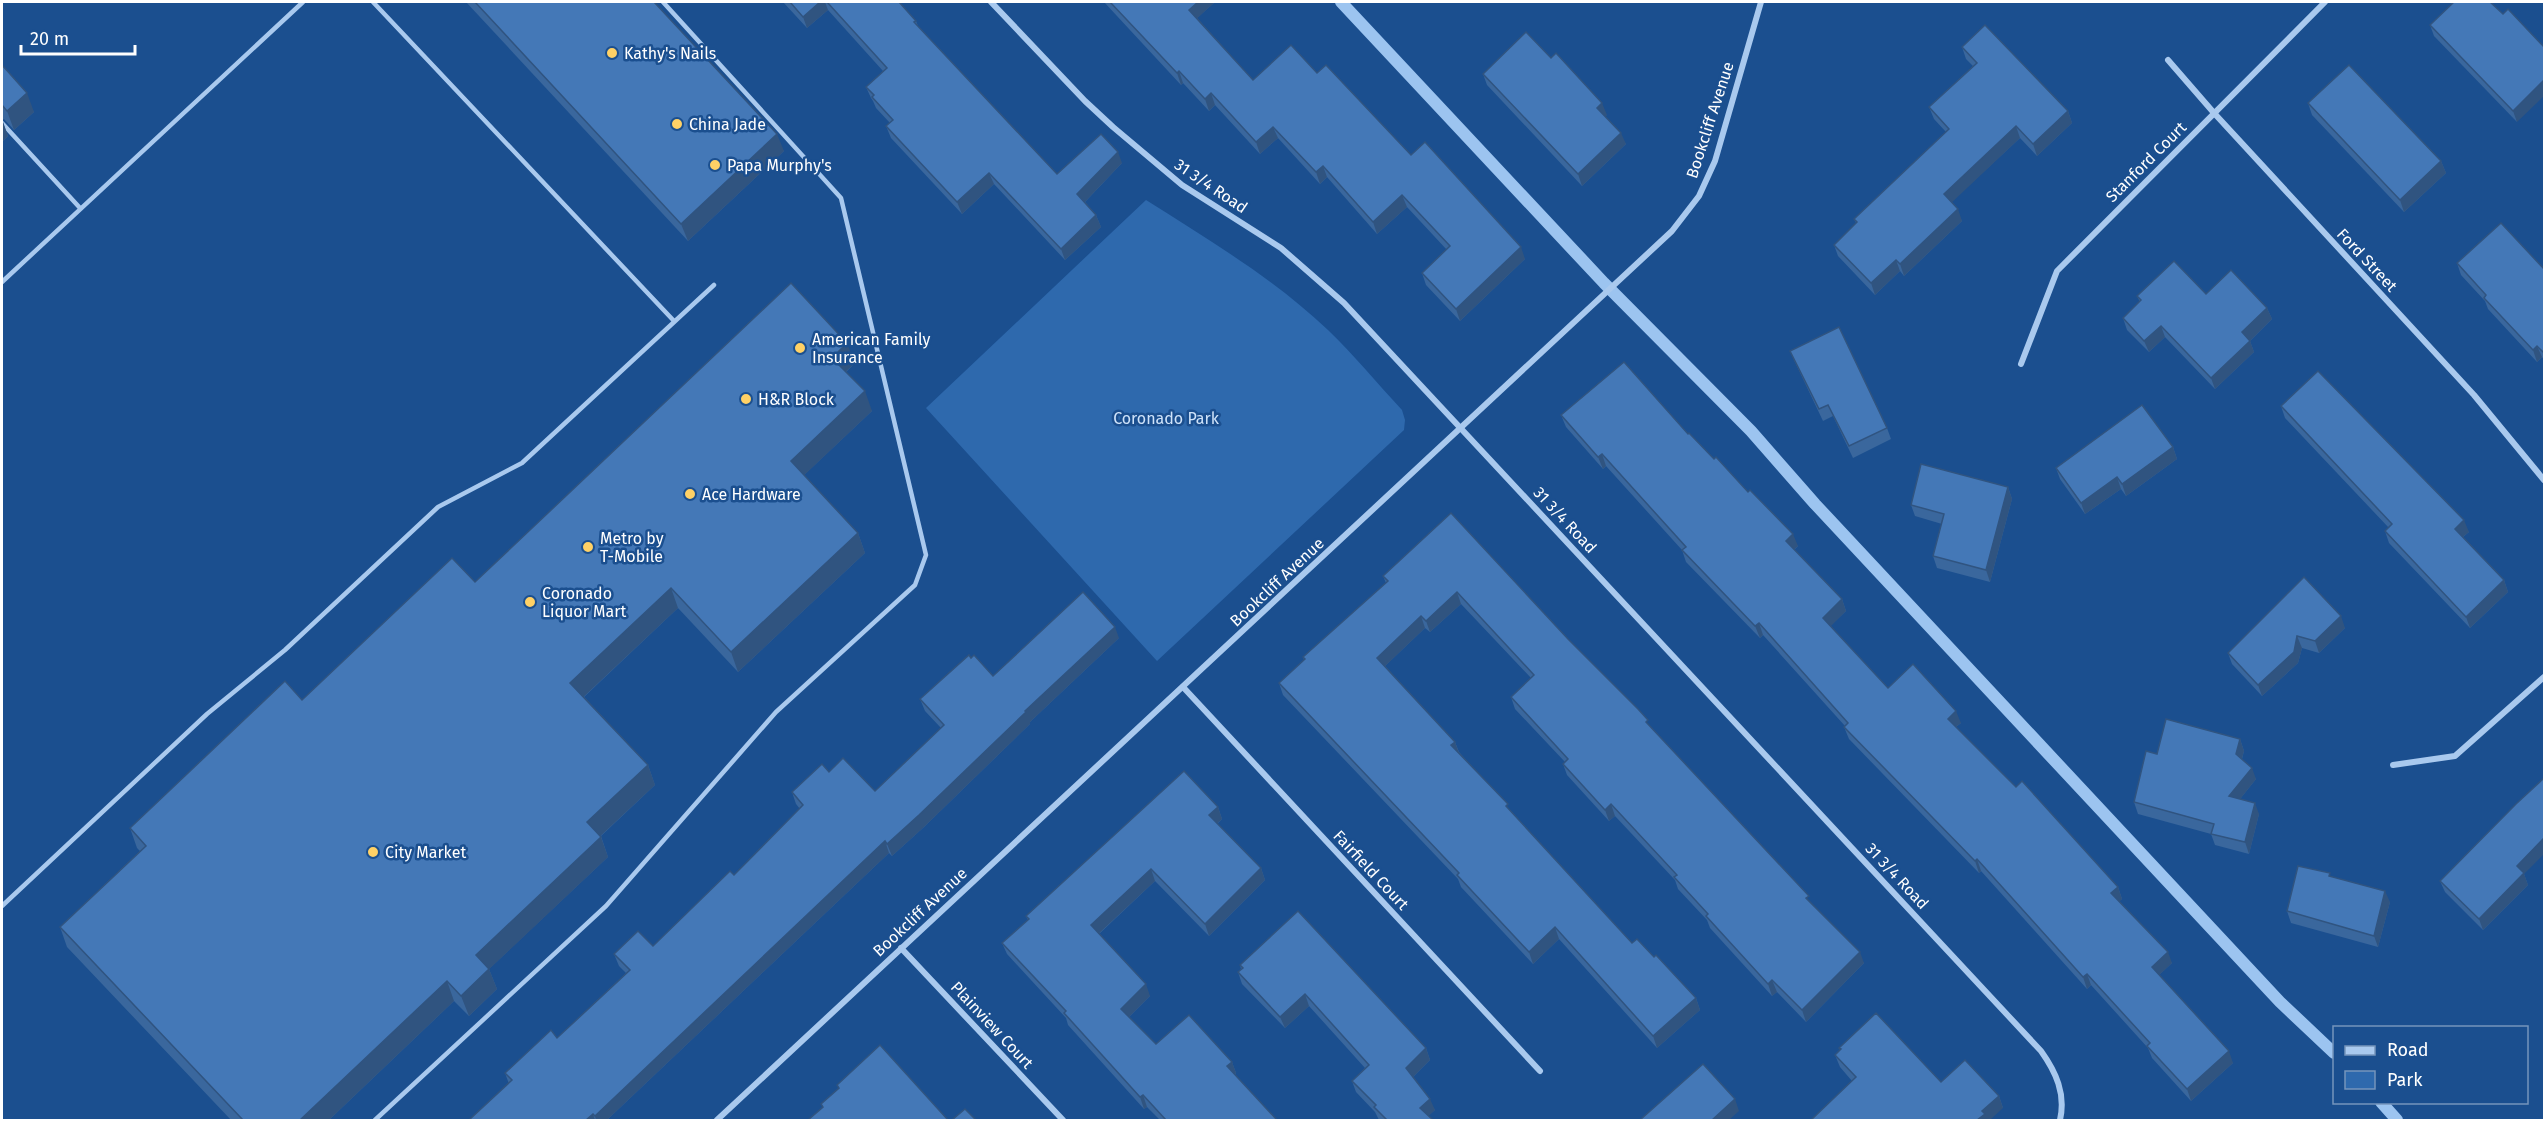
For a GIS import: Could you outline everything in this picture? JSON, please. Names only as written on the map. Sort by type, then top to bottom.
[{"type":"street","name":"31 3/4 Road","points":[[992,2],[1084,101],[1113,127],[1182,185],[1281,248],[1344,303],[2041,1051],[2056,1074],[2063,1108],[2060,1120]]},
{"type":"street","name":"Bookcliff Avenue","points":[[717,1120],[1672,231],[1699,196],[1715,161],[1761,2]]},
{"type":"street","name":"Stanford Court","points":[[2021,364],[2057,271],[2325,2]]},
{"type":"street","name":"Ford Street","points":[[2168,60],[2214,114],[2474,395],[2544,480]]},
{"type":"street","points":[[2393,765],[2455,756],[2544,677]]},
{"type":"street","name":"Fairfield Court","points":[[1183,687],[1540,1071]]},
{"type":"street","name":"Plainview Court","points":[[902,948],[1063,1120]]},
{"type":"lane","points":[[2,282],[303,2]]},
{"type":"lane","points":[[373,2],[674,321]]},
{"type":"lane","points":[[375,1120],[606,906],[776,712],[915,585],[926,555],[841,198],[663,2]]},
{"type":"lane","points":[[2,123],[80,208]]},
{"type":"lane","points":[[2,906],[207,714],[285,650],[438,507],[522,463],[714,285]]},
{"type":"green space","name":"Coronado Park","points":[[1146,200],[1240,260],[1307,311],[1338,340],[1402,410],[1405,420],[1404,430],[1157,661],[926,408]]},
{"type":"building","points":[[475,2],[654,2],[777,134],[681,224]]},
{"type":"building","points":[[790,2],[820,2],[803,17]]},
{"type":"building","points":[[827,2],[899,2],[916,21],[914,22],[1057,174],[1101,134],[1118,152],[1077,194],[1096,215],[1061,249],[989,173],[957,202],[886,126],[893,120],[866,87],[887,68]]},
{"type":"building","points":[[1110,2],[1198,2],[1189,10],[1253,80],[1291,45],[1317,73],[1326,65],[1411,155],[1425,142],[1521,247],[1456,309],[1422,273],[1450,246],[1402,195],[1373,222],[1323,166],[1316,172],[1273,127],[1256,142],[1211,93],[1205,99],[1179,71],[1177,73]]},
{"type":"building","points":[[2454,2],[2490,2],[2503,14],[2508,9],[2544,47],[2544,80],[2513,111],[2430,25]]},
{"type":"building","points":[[1985,25],[2068,111],[2033,144],[2016,126],[1944,194],[1958,209],[1900,264],[1896,260],[1871,283],[1834,245],[1857,222],[1854,219],[1949,129],[1929,107],[1977,63],[1962,47]]},
{"type":"building","points":[[1526,32],[1551,58],[1556,53],[1602,103],[1597,108],[1621,133],[1578,174],[1483,74]]},
{"type":"building","points":[[2,65],[27,93],[7,111],[2,105]]},
{"type":"building","points":[[2349,65],[2441,161],[2400,200],[2308,103]]},
{"type":"building","points":[[2501,223],[2544,269],[2544,353],[2537,346],[2533,350],[2484,298],[2486,295],[2457,263]]},
{"type":"building","points":[[2174,261],[2206,294],[2231,270],[2267,308],[2242,332],[2250,341],[2211,378],[2161,326],[2144,341],[2123,318],[2141,300],[2137,296]]},
{"type":"building","name":"City Market","points":[[791,283],[847,343],[832,358],[865,391],[791,461],[858,533],[731,652],[671,588],[570,683],[648,765],[587,822],[601,837],[476,955],[489,969],[461,996],[447,981],[300,1120],[243,1120],[60,927],[146,846],[130,828],[285,681],[302,700],[452,558],[475,582]]},
{"type":"building","points":[[1839,327],[1887,428],[1849,446],[1828,405],[1819,409],[1790,351]]},
{"type":"building","points":[[1624,362],[1688,434],[1714,459],[1716,457],[1748,492],[1750,490],[1793,534],[1786,541],[1842,599],[1823,618],[1888,688],[1913,664],[1956,711],[1948,719],[2016,787],[2022,781],[2118,887],[2111,893],[2168,952],[2152,967],[2229,1051],[2187,1089],[2147,1046],[2150,1043],[2087,974],[2083,977],[1977,859],[1975,861],[1844,727],[1848,723],[1759,623],[1755,626],[1682,550],[1686,547],[1602,454],[1598,457],[1561,415]]},
{"type":"building","points":[[2318,371],[2464,520],[2455,529],[2504,580],[2466,617],[2385,531],[2392,524],[2281,406]]},
{"type":"building","points":[[2142,405],[2173,447],[2122,484],[2117,477],[2081,503],[2056,468]]},
{"type":"building","points":[[1921,464],[2008,487],[1986,570],[1933,556],[1944,514],[1911,505]]},
{"type":"building","points":[[1451,513],[1568,639],[1638,709],[1648,720],[1646,722],[1809,896],[1806,898],[1860,952],[1802,1010],[1772,980],[1768,984],[1706,916],[1708,914],[1674,877],[1677,875],[1611,804],[1605,810],[1563,764],[1568,759],[1511,697],[1534,675],[1457,592],[1426,621],[1421,616],[1377,658],[1455,742],[1451,745],[1508,804],[1506,806],[1632,943],[1637,939],[1654,957],[1656,955],[1696,998],[1653,1036],[1555,927],[1529,952],[1457,875],[1459,873],[1279,683],[1305,659],[1303,657],[1388,581],[1383,576]]},
{"type":"building","points":[[2304,577],[2341,616],[2315,641],[2297,636],[2294,652],[2258,685],[2228,653]]},
{"type":"building","points":[[1083,592],[1115,627],[919,815],[887,844],[885,841],[595,1116],[593,1114],[586,1120],[469,1120],[512,1080],[505,1073],[551,1030],[557,1038],[630,970],[614,954],[638,931],[653,946],[730,871],[734,875],[803,805],[792,792],[822,764],[829,772],[843,758],[875,791],[944,725],[920,699],[969,655],[971,658],[974,655],[993,676]]},
{"type":"building","points":[[2166,719],[2240,739],[2236,754],[2252,768],[2229,796],[2255,803],[2245,842],[2211,834],[2214,824],[2134,802],[2146,751],[2157,754]]},
{"type":"building","points":[[1184,771],[1218,807],[1209,815],[1261,868],[1205,924],[1151,869],[1091,925],[1146,984],[1121,1009],[1156,1044],[1189,1015],[1232,1062],[1227,1066],[1277,1120],[1166,1120],[1143,1095],[1140,1097],[1064,1013],[1066,1011],[1002,943],[1029,919],[1026,916]]},
{"type":"building","points":[[2544,778],[2544,838],[2517,866],[2524,873],[2479,919],[2440,881]]},
{"type":"building","points":[[2298,866],[2330,873],[2329,876],[2385,891],[2374,936],[2287,911]]},
{"type":"building","points":[[1298,911],[1426,1048],[1406,1068],[1430,1099],[1420,1108],[1433,1120],[1387,1120],[1374,1107],[1376,1105],[1352,1081],[1369,1065],[1305,994],[1280,1017],[1238,972],[1243,968],[1240,965]]},
{"type":"building","points":[[1876,1013],[1941,1082],[1965,1060],[1999,1096],[1982,1111],[1985,1114],[1977,1120],[1811,1120],[1856,1077],[1835,1055],[1841,1049],[1839,1048]]},
{"type":"building","points":[[880,1045],[948,1120],[808,1120],[839,1088],[837,1085]]},
{"type":"building","points":[[1703,1064],[1735,1099],[1712,1120],[1640,1120]]},
{"type":"building","points":[[965,1109],[976,1120],[952,1120]]},
{"type":"waterway","points":[[1341,2],[1604,283],[1751,431],[1815,504],[2280,1002],[2333,1052]]},
{"type":"waterway","points":[[2383,1104],[2397,1120]]},
{"type":"place","name":"Kathy's Nails","points":[[612,53]]},
{"type":"place","name":"China Jade","points":[[677,124]]},
{"type":"place","name":"Papa Murphy's","points":[[715,165]]},
{"type":"place","name":"American Family Insurance","points":[[800,348]]},
{"type":"place","name":"H&R Block","points":[[746,399]]},
{"type":"place","name":"Ace Hardware","points":[[690,494]]},
{"type":"place","name":"Metro by T-Mobile","points":[[588,547]]},
{"type":"place","name":"Coronado Liquor Mart","points":[[530,602]]},
{"type":"place","name":"City Market","points":[[373,852]]}]
